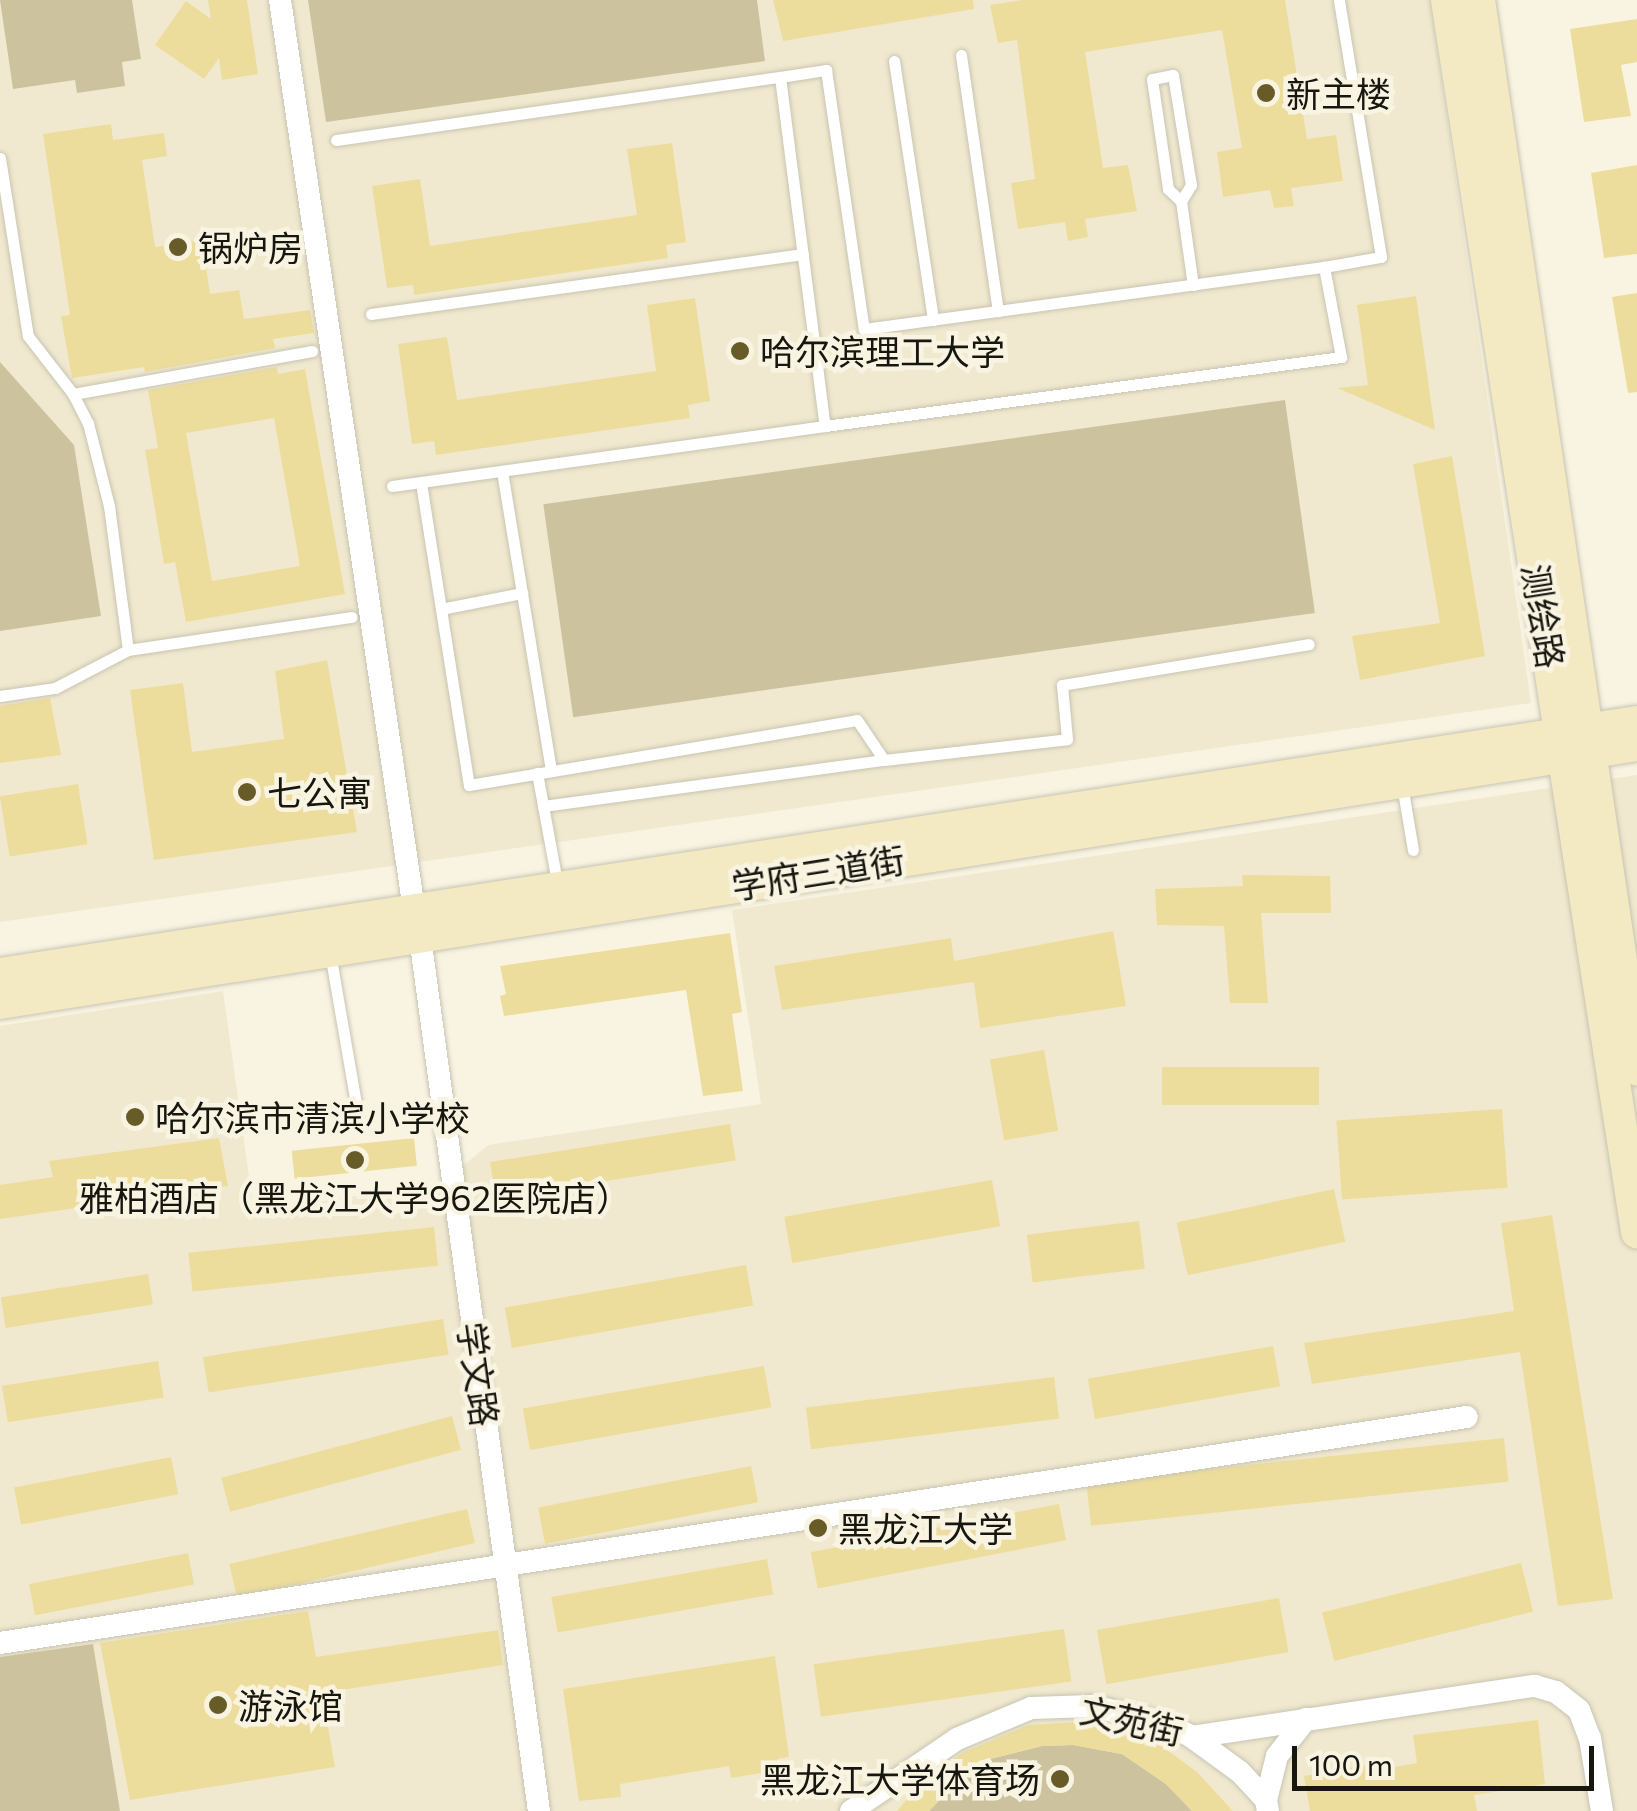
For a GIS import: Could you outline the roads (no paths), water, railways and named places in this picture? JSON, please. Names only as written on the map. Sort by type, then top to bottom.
[{"type":"main road","name":"测绘路","points":[[1448,0],[1576,743],[1637,1069]]},
{"type":"main road","name":"测绘路","points":[[1480,0],[1637,1232]]},
{"type":"main road","name":"学府三道街","points":[[0,974],[417,923],[1402,781],[1576,743],[1637,722]]},
{"type":"main road","name":"学府三道街","points":[[0,1003],[330,948],[558,886],[1576,743],[1637,745]]},
{"type":"street","name":"学文路","points":[[280,0],[417,923],[539,1811]]},
{"type":"street","points":[[0,1643],[1466,1417]]},
{"type":"street","name":"文苑街","points":[[851,1811],[957,1739],[1032,1708],[1092,1706],[1165,1723],[1192,1737],[1517,1686],[1556,1692],[1579,1710],[1590,1738],[1602,1811]]},
{"type":"street","points":[[1267,1806],[1277,1756],[1306,1720]]},
{"type":"street","points":[[1192,1737],[1240,1772],[1267,1806]]},
{"type":"lane","points":[[336,140],[826,70],[864,328],[1324,268],[1381,257],[1339,0]]},
{"type":"lane","points":[[961,55],[998,311]]},
{"type":"lane","points":[[894,61],[933,320]]},
{"type":"lane","points":[[1181,201],[1191,185],[1174,75],[1152,80],[1168,189],[1181,201],[1193,285]]},
{"type":"lane","points":[[780,78],[825,426]]},
{"type":"lane","points":[[0,158],[28,336],[73,394],[88,422],[109,506],[128,650]]},
{"type":"lane","points":[[371,314],[802,254]]},
{"type":"lane","points":[[392,486],[1341,357],[1324,268]]},
{"type":"lane","points":[[73,394],[312,352]]},
{"type":"lane","points":[[502,471],[551,770]]},
{"type":"lane","points":[[420,483],[469,785],[858,720],[884,760]]},
{"type":"lane","points":[[441,608],[522,593]]},
{"type":"lane","points":[[0,696],[55,688],[128,650],[352,617]]},
{"type":"lane","points":[[543,806],[1067,739],[1062,686],[1309,644]]},
{"type":"lane","points":[[536,773],[558,886]]},
{"type":"lane","points":[[1402,781],[1413,850]]},
{"type":"lane","points":[[330,948],[359,1121]]},
{"type":"place","name":"新主楼","points":[[1266,93]]},
{"type":"place","name":"锅炉房","points":[[178,247]]},
{"type":"place","name":"哈尔滨理工大学","points":[[740,351]]},
{"type":"place","name":"七公寓","points":[[247,792]]},
{"type":"place","name":"哈尔滨市清滨小学校","points":[[135,1117]]},
{"type":"place","name":"雅柏酒店（黑龙江大学962医院店）","points":[[355,1160]]},
{"type":"place","name":"黑龙江大学","points":[[818,1528]]},
{"type":"place","name":"游泳馆","points":[[218,1705]]},
{"type":"place","name":"黑龙江大学体育场","points":[[1060,1779]]}]
